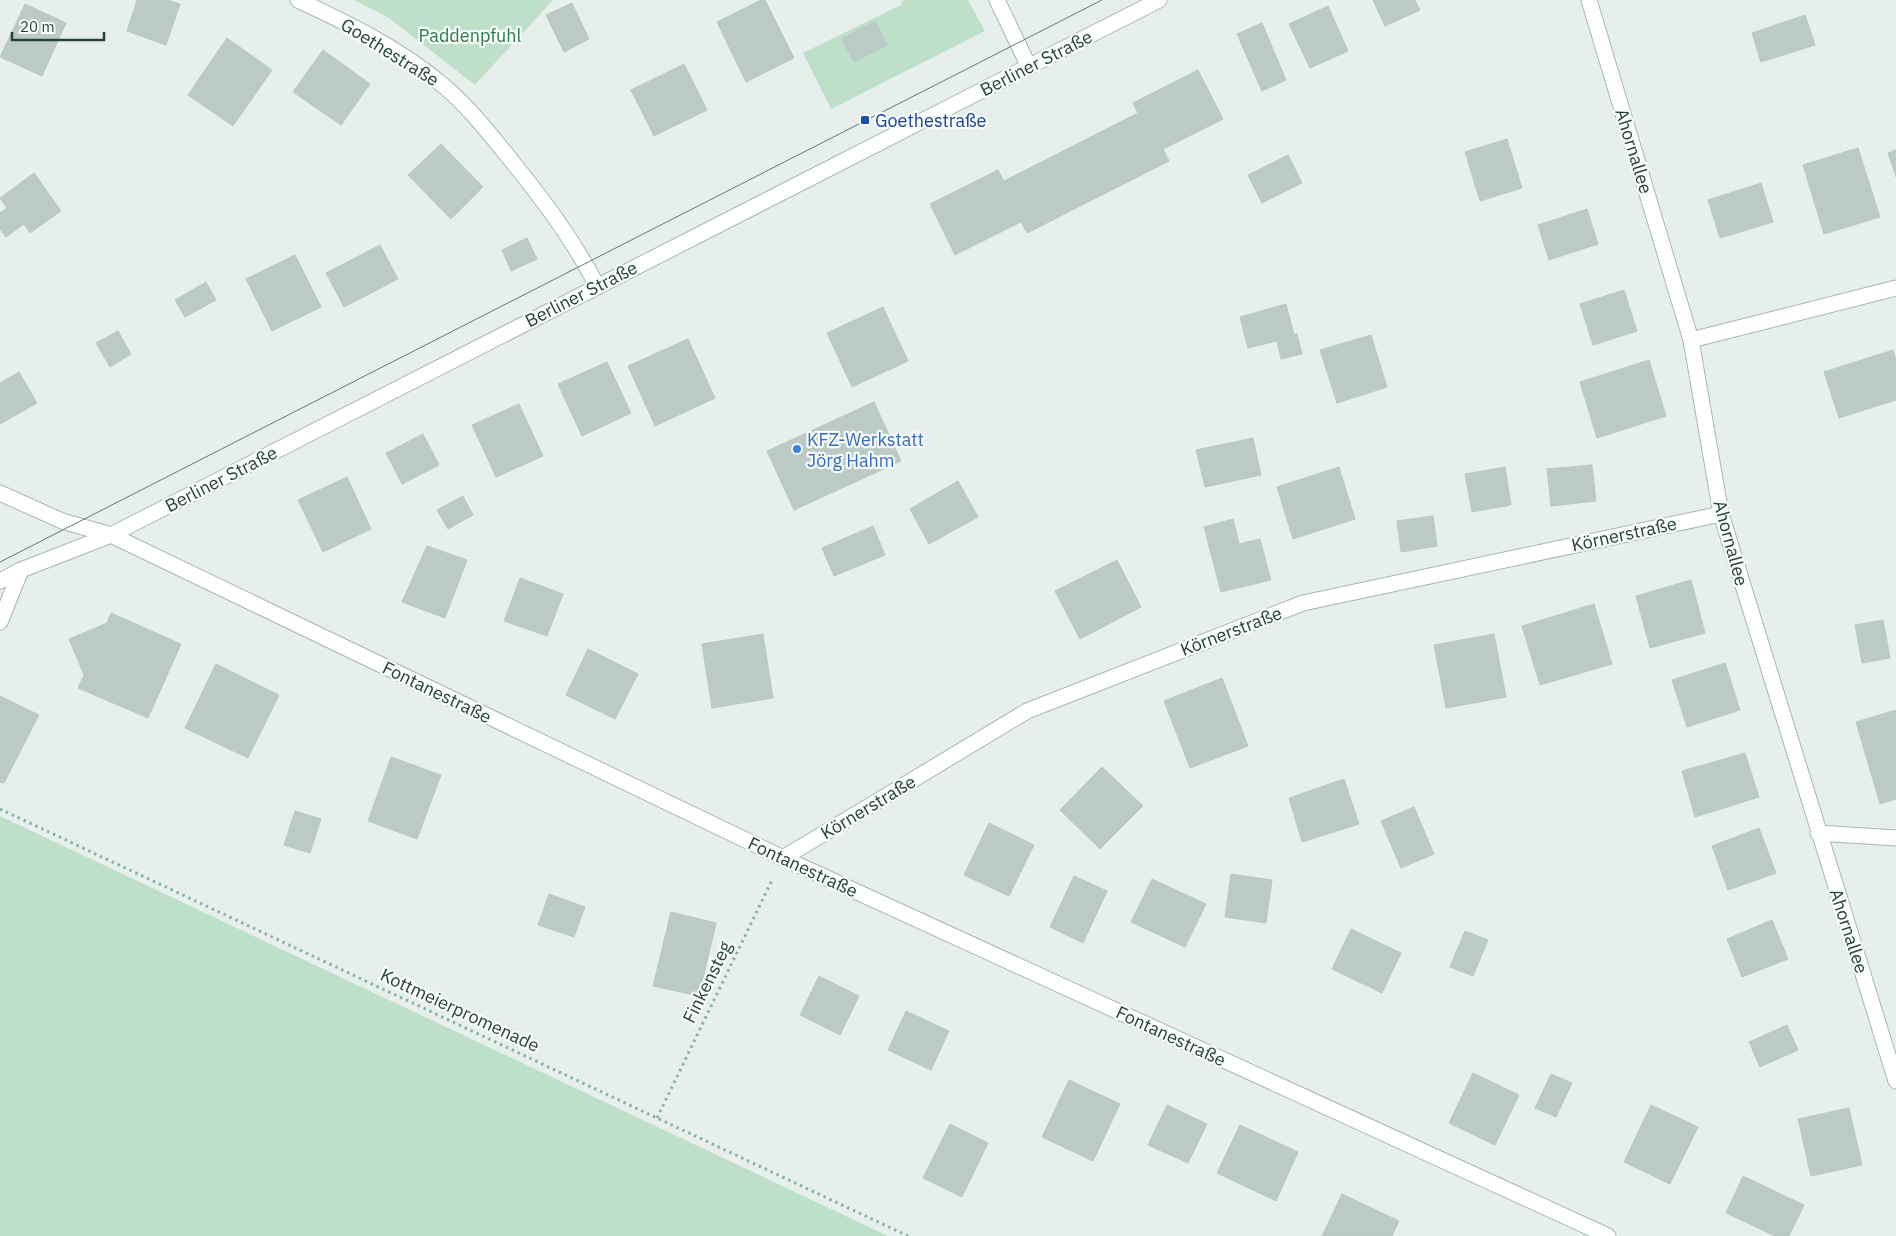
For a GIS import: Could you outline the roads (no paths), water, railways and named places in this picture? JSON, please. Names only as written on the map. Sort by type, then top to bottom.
[{"type":"street","name":"Goethestraße","points":[[298,0],[344,21],[383,44],[439,82],[460,100],[560,222],[578,250],[597,286]]},
{"type":"street","points":[[997,0],[1029,67]]},
{"type":"street","name":"Berliner Straße","points":[[0,581],[21,570],[112,535],[1159,0]]},
{"type":"street","name":"Ahornallee","points":[[1589,0],[1691,340],[1721,514],[1896,1081]]},
{"type":"street","points":[[1691,340],[1896,288]]},
{"type":"street","name":"Fontanestraße","points":[[0,493],[62,521],[112,535],[783,858],[1608,1236]]},
{"type":"street","name":"Körnerstraße","points":[[783,858],[1026,711],[1303,602],[1721,514]]},
{"type":"street","points":[[0,622],[21,570]]},
{"type":"street","points":[[1818,833],[1896,838]]},
{"type":"tram line","points":[[0,562],[1102,0]]},
{"type":"place","name":"Goethestraße","points":[[865,120]]},
{"type":"place","name":"KFZ-Werkstatt Jörg Hahm","points":[[797,449]]},
{"type":"park label","name":"Paddenpfuhl","points":[[470,35]]}]
